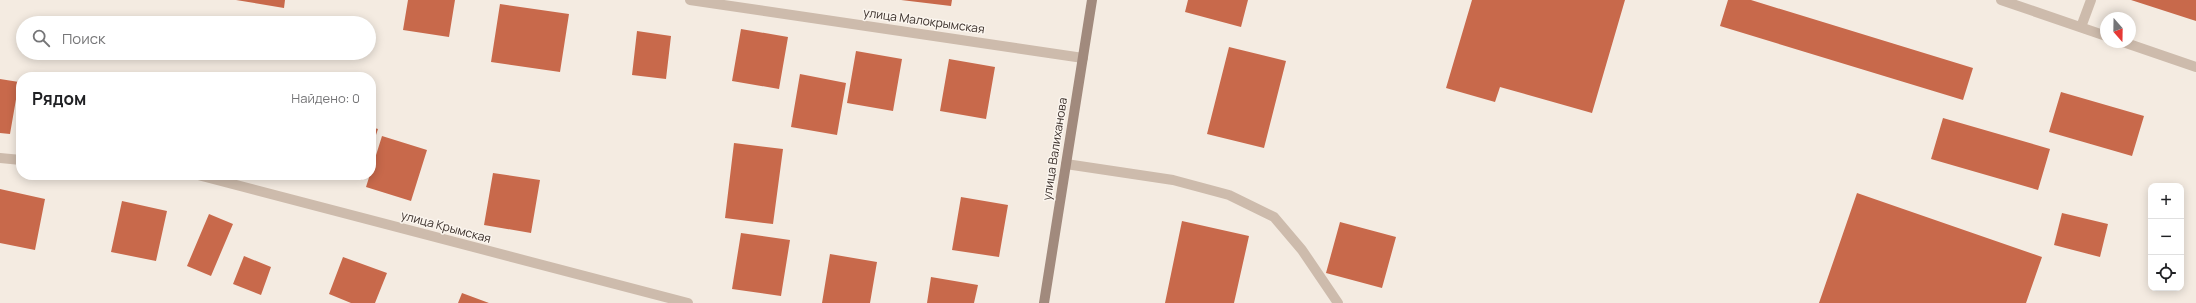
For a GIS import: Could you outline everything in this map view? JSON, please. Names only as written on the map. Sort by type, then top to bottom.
[{"type":"main road","name":"улица Валиханова","points":[[1044,303],[1092,0]]},
{"type":"street","name":"улица Малокрымская","points":[[690,0],[1083,58]]},
{"type":"street","points":[[2001,0],[2100,34]]},
{"type":"street","points":[[2081,27],[2091,0]]},
{"type":"street","points":[[2136,46],[2196,67]]},
{"type":"street","points":[[0,158],[16,160]]},
{"type":"street","points":[[1066,164],[1173,180],[1229,195],[1274,217],[1302,250],[1338,303]]},
{"type":"street","name":"улица Крымская","points":[[217,180],[688,303]]},
{"type":"building","points":[[236,0],[285,0],[284,8]]},
{"type":"building","points":[[408,0],[455,0],[449,37],[403,30]]},
{"type":"building","points":[[901,0],[952,0],[951,6]]},
{"type":"building","points":[[1188,0],[1248,0],[1241,27],[1185,12]]},
{"type":"building","points":[[1472,0],[1625,0],[1592,113],[1500,87],[1495,102],[1446,88]]},
{"type":"building","points":[[1728,0],[1751,0],[1973,68],[1963,100],[1720,26]]},
{"type":"building","points":[[2131,0],[2196,0],[2196,21]]},
{"type":"building","points":[[500,4],[569,14],[560,72],[491,62]]},
{"type":"building","points":[[741,29],[788,37],[779,89],[732,81]]},
{"type":"building","points":[[637,31],[671,36],[666,79],[632,75]]},
{"type":"building","points":[[1229,47],[1286,61],[1264,148],[1207,134]]},
{"type":"building","points":[[856,51],[902,59],[893,111],[847,103]]},
{"type":"building","points":[[949,59],[995,67],[986,119],[940,111]]},
{"type":"building","points":[[800,74],[846,83],[837,135],[791,127]]},
{"type":"building","points":[[0,79],[16,82],[16,99],[10,134],[0,133]]},
{"type":"building","points":[[2061,92],[2144,116],[2132,156],[2049,132]]},
{"type":"building","points":[[1943,118],[2050,149],[2038,190],[1931,159]]},
{"type":"building","points":[[382,136],[427,150],[411,201],[366,187],[368,180],[376,180],[376,155]]},
{"type":"building","points":[[734,143],[783,149],[773,224],[725,218]]},
{"type":"building","points":[[493,173],[540,180],[531,233],[484,225]]},
{"type":"building","points":[[0,189],[45,199],[35,250],[0,243]]},
{"type":"building","points":[[1857,193],[2042,257],[2026,303],[1819,303]]},
{"type":"building","points":[[961,197],[1008,205],[999,257],[952,250]]},
{"type":"building","points":[[122,201],[167,211],[156,261],[111,252]]},
{"type":"building","points":[[2062,213],[2108,224],[2100,257],[2054,245]]},
{"type":"building","points":[[209,214],[233,224],[211,276],[187,266]]},
{"type":"building","points":[[1182,221],[1249,236],[1234,303],[1165,303]]},
{"type":"building","points":[[1340,222],[1396,237],[1382,288],[1326,273]]},
{"type":"building","points":[[741,233],[790,240],[781,296],[732,289]]},
{"type":"building","points":[[830,254],[877,262],[870,303],[822,303]]},
{"type":"building","points":[[244,256],[271,267],[261,295],[233,284]]},
{"type":"building","points":[[343,257],[387,273],[375,303],[351,303],[329,294]]},
{"type":"building","points":[[931,277],[978,285],[974,303],[927,303]]},
{"type":"building","points":[[462,293],[489,303],[458,303]]}]
